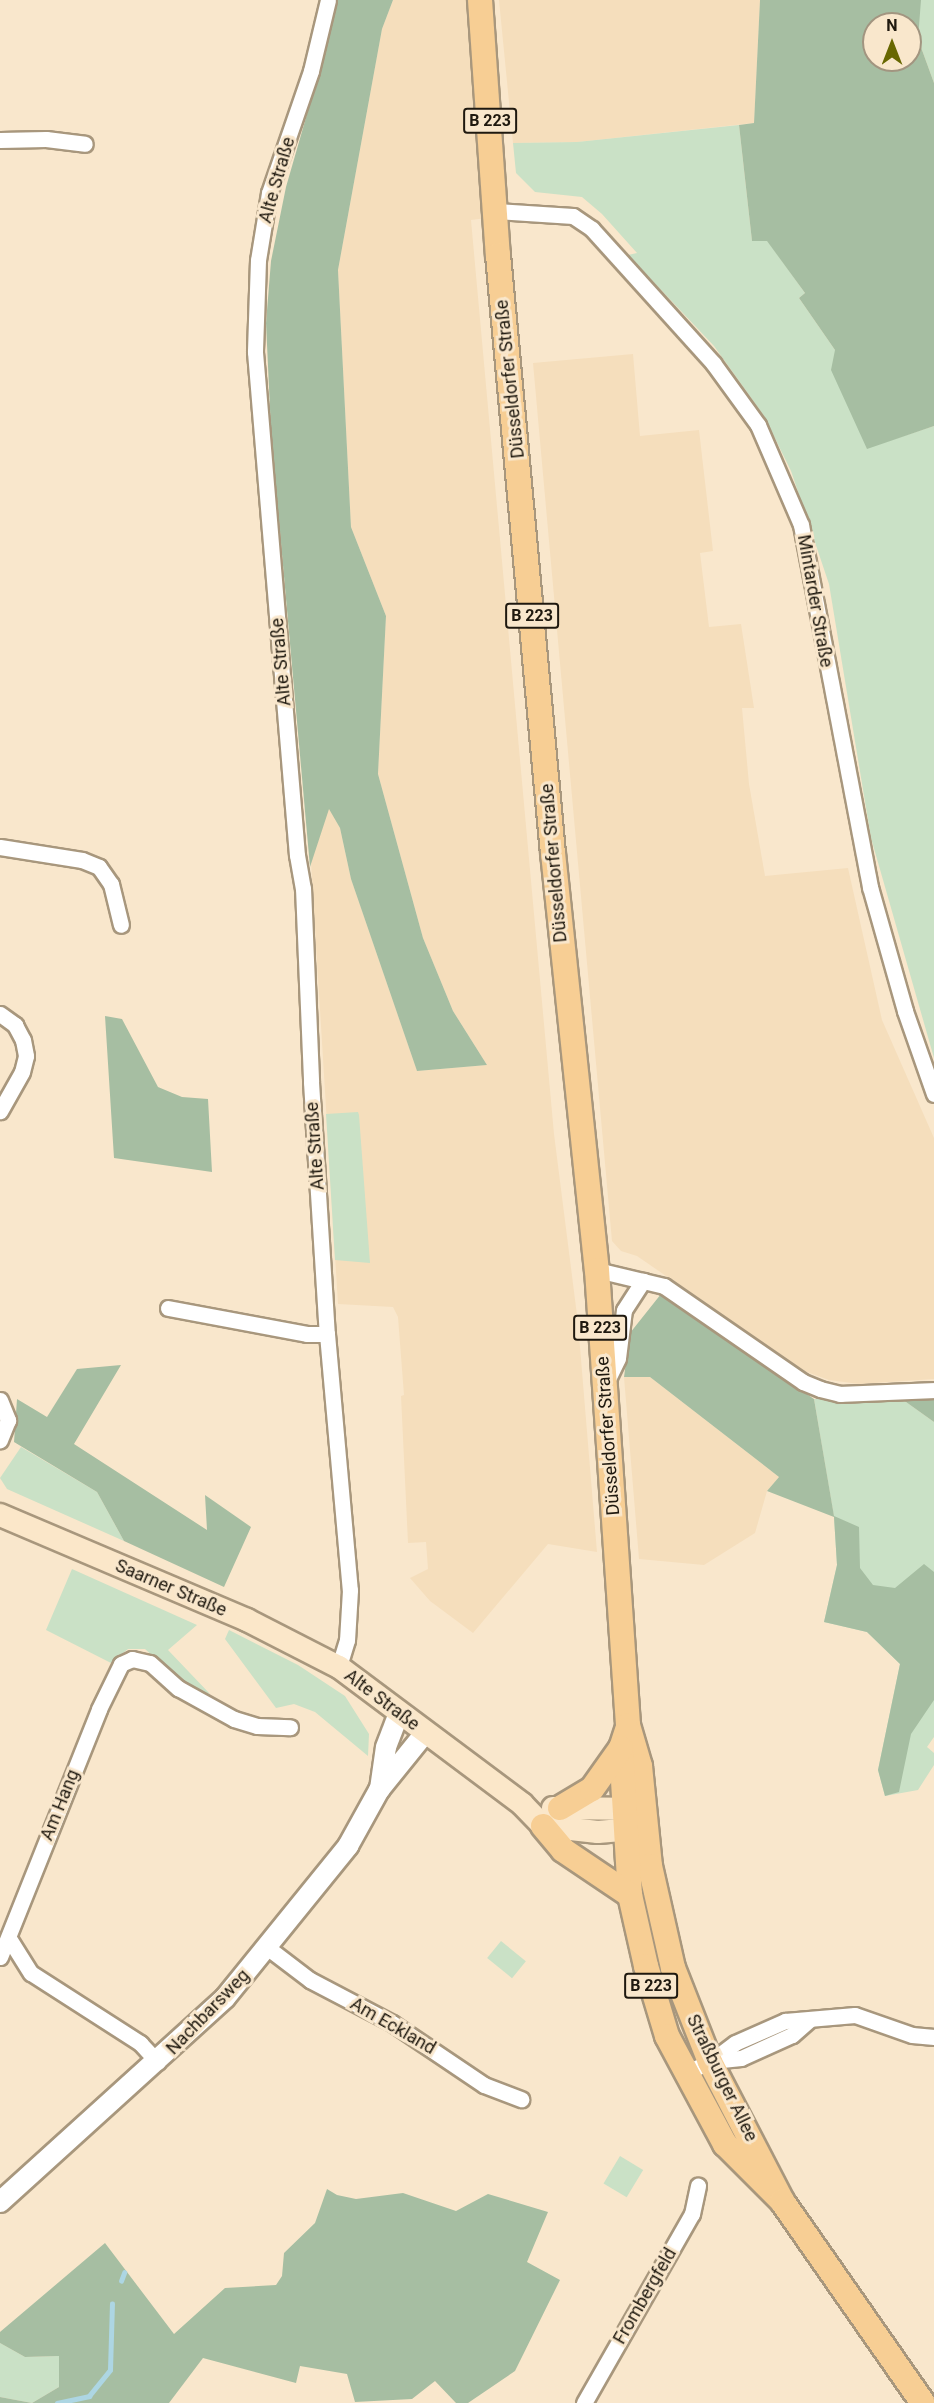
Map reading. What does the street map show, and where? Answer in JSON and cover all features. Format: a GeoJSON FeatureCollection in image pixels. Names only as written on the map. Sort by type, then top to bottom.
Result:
{"type":"FeatureCollection","features":[{"type":"Feature","properties":{"kind":"main road","name":"Düsseldorfer Straße"},"geometry":{"type":"LineString","coordinates":[[480,0],[496,211],[553,853],[597,1270],[628,1725],[640,1766],[634,1819]]}},
{"type":"Feature","properties":{"kind":"main road","name":"Saarner Straße"},"geometry":{"type":"LineString","coordinates":[[0,1515],[247,1620],[339,1667]]}},
{"type":"Feature","properties":{"kind":"main road","name":"Alte Straße"},"geometry":{"type":"LineString","coordinates":[[339,1667],[522,1804],[543,1826]]}},
{"type":"Feature","properties":{"kind":"main road","name":"Düsseldorfer Straße"},"geometry":{"type":"LineString","coordinates":[[628,1725],[621,1748],[634,1819]]}},
{"type":"Feature","properties":{"kind":"main road"},"geometry":{"type":"LineString","coordinates":[[560,1808],[592,1789],[621,1748]]}},
{"type":"Feature","properties":{"kind":"main road"},"geometry":{"type":"LineString","coordinates":[[522,1804],[634,1819]]}},
{"type":"Feature","properties":{"kind":"main road"},"geometry":{"type":"LineString","coordinates":[[543,1826],[590,1832],[634,1819]]}},
{"type":"Feature","properties":{"kind":"main road","name":"Straßburger Allee"},"geometry":{"type":"LineString","coordinates":[[634,1819],[630,1895],[653,1994],[684,2073],[725,2144],[782,2201]]}},
{"type":"Feature","properties":{"kind":"main road","name":"Straßburger Allee"},"geometry":{"type":"LineString","coordinates":[[634,1819],[650,1866],[671,1958],[710,2062],[782,2201],[923,2403]]}},
{"type":"Feature","properties":{"kind":"main road"},"geometry":{"type":"LineString","coordinates":[[543,1826],[563,1850],[630,1895]]}},
{"type":"Feature","properties":{"kind":"street","name":"Alte Straße"},"geometry":{"type":"LineString","coordinates":[[328,0],[311,72],[269,193],[258,260],[255,352],[297,855],[303,888],[311,1082],[327,1334],[350,1590],[347,1640],[339,1667]]}},
{"type":"Feature","properties":{"kind":"street"},"geometry":{"type":"LineString","coordinates":[[0,140],[46,139],[85,144]]}},
{"type":"Feature","properties":{"kind":"street","name":"Mintarder Straße"},"geometry":{"type":"LineString","coordinates":[[496,211],[551,212],[573,216],[592,229],[713,363],[758,425],[803,535],[870,887],[905,1011],[934,1094]]}},
{"type":"Feature","properties":{"kind":"street"},"geometry":{"type":"LineString","coordinates":[[0,848],[82,860],[99,867],[111,884],[121,925]]}},
{"type":"Feature","properties":{"kind":"street"},"geometry":{"type":"LineString","coordinates":[[0,1014],[15,1026],[23,1040],[26,1056],[22,1072],[0,1111]]}},
{"type":"Feature","properties":{"kind":"street"},"geometry":{"type":"LineString","coordinates":[[597,1270],[664,1286],[803,1382],[820,1389],[840,1394],[934,1390]]}},
{"type":"Feature","properties":{"kind":"street"},"geometry":{"type":"LineString","coordinates":[[604,1387],[618,1358],[624,1310],[643,1281]]}},
{"type":"Feature","properties":{"kind":"street"},"geometry":{"type":"LineString","coordinates":[[168,1308],[307,1334],[327,1334]]}},
{"type":"Feature","properties":{"kind":"street"},"geometry":{"type":"LineString","coordinates":[[0,1400],[8,1420],[0,1440]]}},
{"type":"Feature","properties":{"kind":"street","name":"Am Hang"},"geometry":{"type":"LineString","coordinates":[[0,1957],[10,1940],[17,1911],[116,1671],[132,1659],[141,1659],[178,1688],[234,1719],[256,1726],[290,1727]]}},
{"type":"Feature","properties":{"kind":"street","name":"Nachbarsweg"},"geometry":{"type":"LineString","coordinates":[[380,1790],[386,1747],[399,1713]]}},
{"type":"Feature","properties":{"kind":"street","name":"Nachbarsweg"},"geometry":{"type":"LineString","coordinates":[[0,2202],[158,2062],[225,1998],[268,1948],[348,1846],[380,1790],[426,1733]]}},
{"type":"Feature","properties":{"kind":"street"},"geometry":{"type":"LineString","coordinates":[[10,1940],[31,1973],[140,2043],[158,2062]]}},
{"type":"Feature","properties":{"kind":"street","name":"Am Eckland"},"geometry":{"type":"LineString","coordinates":[[268,1948],[310,1980],[392,2022],[484,2085],[521,2099]]}},
{"type":"Feature","properties":{"kind":"street"},"geometry":{"type":"LineString","coordinates":[[684,2073],[710,2062],[741,2058],[792,2036],[809,2020],[831,2015],[855,2015],[912,2036],[934,2037]]}},
{"type":"Feature","properties":{"kind":"street","name":"Frombergfeld"},"geometry":{"type":"LineString","coordinates":[[584,2403],[692,2214],[698,2186]]}},
{"type":"Feature","properties":{"kind":"shaded area"},"geometry":{"type":"Polygon","coordinates":[[[393,0],[475,0],[487,218],[471,220],[554,1134],[578,1323],[597,1552],[548,1544],[473,1633],[430,1601],[410,1578],[428,1569],[426,1542],[408,1543],[401,1396],[404,1395],[398,1317],[393,1307],[338,1304],[305,764],[340,828],[351,879],[417,1071],[487,1065],[453,1011],[423,938],[378,774],[386,616],[351,527],[338,270],[382,29],[393,0]]]}},
{"type":"Feature","properties":{"kind":"shaded area"},"geometry":{"type":"Polygon","coordinates":[[[499,0],[760,0],[754,123],[577,142],[513,143],[499,0]]]}},
{"type":"Feature","properties":{"kind":"shaded area"},"geometry":{"type":"Polygon","coordinates":[[[633,354],[640,436],[699,430],[713,551],[700,553],[709,627],[741,624],[754,708],[742,708],[749,784],[765,876],[848,868],[882,1020],[934,1138],[934,1379],[859,1384],[829,1380],[804,1371],[637,1256],[621,1251],[612,1241],[533,363],[633,354]]]}},
{"type":"Feature","properties":{"kind":"shaded area"},"geometry":{"type":"Polygon","coordinates":[[[624,1377],[650,1377],[779,1477],[767,1491],[755,1533],[704,1565],[639,1559],[624,1377]]]}},
{"type":"Feature","properties":{"kind":"green space"},"geometry":{"type":"Polygon","coordinates":[[[331,0],[393,0],[382,29],[338,270],[351,527],[386,616],[378,774],[423,938],[453,1011],[487,1065],[417,1071],[351,879],[340,828],[329,809],[310,867],[271,431],[266,323],[271,261],[286,187],[322,62],[331,0]]]}},
{"type":"Feature","properties":{"kind":"green space"},"geometry":{"type":"Polygon","coordinates":[[[760,0],[921,0],[920,12],[862,12],[862,72],[922,72],[922,50],[934,83],[934,426],[867,449],[831,370],[835,350],[799,298],[805,293],[767,241],[752,241],[739,125],[754,123],[760,0]]]}},
{"type":"Feature","properties":{"kind":"green space"},"geometry":{"type":"Polygon","coordinates":[[[904,0],[934,0],[934,83],[922,50],[922,12],[908,12],[904,0]]]}},
{"type":"Feature","properties":{"kind":"green space"},"geometry":{"type":"Polygon","coordinates":[[[739,125],[752,241],[767,240],[805,293],[799,298],[835,350],[867,448],[934,426],[934,1058],[871,838],[829,584],[791,471],[764,416],[714,346],[628,255],[637,253],[602,214],[582,197],[535,192],[516,173],[513,143],[577,142],[739,125]]]}},
{"type":"Feature","properties":{"kind":"green space"},"geometry":{"type":"Polygon","coordinates":[[[105,1016],[122,1019],[158,1087],[182,1097],[208,1099],[212,1172],[114,1158],[105,1016]]]}},
{"type":"Feature","properties":{"kind":"green space"},"geometry":{"type":"Polygon","coordinates":[[[358,1112],[370,1263],[335,1260],[326,1114],[358,1112]]]}},
{"type":"Feature","properties":{"kind":"green space"},"geometry":{"type":"Polygon","coordinates":[[[661,1294],[814,1399],[834,1516],[859,1527],[860,1568],[873,1585],[895,1588],[924,1564],[934,1572],[934,1700],[911,1734],[899,1792],[885,1796],[878,1770],[900,1664],[867,1632],[824,1622],[837,1565],[834,1517],[767,1491],[779,1477],[650,1377],[624,1377],[630,1333],[661,1294]]]}},
{"type":"Feature","properties":{"kind":"green space"},"geometry":{"type":"Polygon","coordinates":[[[121,1365],[74,1444],[207,1530],[205,1495],[251,1527],[224,1587],[124,1541],[97,1492],[14,1442],[17,1399],[47,1417],[77,1369],[121,1365]]]}},
{"type":"Feature","properties":{"kind":"green space"},"geometry":{"type":"Polygon","coordinates":[[[899,1397],[934,1422],[934,1737],[927,1747],[934,1753],[934,1765],[918,1790],[885,1796],[878,1770],[900,1664],[867,1632],[824,1622],[837,1565],[834,1517],[814,1399],[899,1397]]]}},
{"type":"Feature","properties":{"kind":"green space"},"geometry":{"type":"Polygon","coordinates":[[[899,1397],[934,1397],[934,1422],[899,1397]]]}},
{"type":"Feature","properties":{"kind":"green space"},"geometry":{"type":"Polygon","coordinates":[[[21,1447],[97,1492],[124,1541],[7,1489],[0,1478],[21,1447]]]}},
{"type":"Feature","properties":{"kind":"green space"},"geometry":{"type":"Polygon","coordinates":[[[72,1569],[197,1625],[168,1650],[210,1694],[185,1685],[145,1649],[128,1649],[111,1663],[46,1630],[72,1569]]]}},
{"type":"Feature","properties":{"kind":"green space"},"geometry":{"type":"Polygon","coordinates":[[[229,1630],[298,1665],[345,1696],[369,1734],[368,1756],[315,1712],[294,1704],[276,1708],[225,1639],[229,1630]]]}},
{"type":"Feature","properties":{"kind":"green space"},"geometry":{"type":"Polygon","coordinates":[[[501,1941],[526,1961],[512,1978],[487,1958],[501,1941]]]}},
{"type":"Feature","properties":{"kind":"green space"},"geometry":{"type":"Polygon","coordinates":[[[620,2156],[643,2170],[627,2197],[604,2183],[620,2156]]]}},
{"type":"Feature","properties":{"kind":"green space"},"geometry":{"type":"Polygon","coordinates":[[[327,2189],[337,2195],[356,2199],[403,2193],[456,2211],[488,2194],[548,2212],[527,2262],[560,2280],[515,2371],[468,2403],[456,2403],[435,2381],[412,2399],[355,2402],[347,2374],[300,2366],[296,2383],[203,2358],[169,2403],[32,2403],[59,2387],[59,2356],[25,2357],[0,2343],[0,2332],[105,2243],[174,2334],[225,2288],[276,2285],[282,2276],[284,2253],[315,2223],[327,2189]]]}},
{"type":"Feature","properties":{"kind":"green space"},"geometry":{"type":"Polygon","coordinates":[[[0,2343],[25,2357],[59,2356],[59,2387],[32,2403],[0,2397],[0,2343]]]}},
{"type":"Feature","properties":{"kind":"green space"},"geometry":{"type":"Polygon","coordinates":[[[0,2397],[32,2403],[0,2403],[0,2397]]]}},
{"type":"Feature","properties":{"kind":"waterway"},"geometry":{"type":"LineString","coordinates":[[121,2281],[124,2273]]}},
{"type":"Feature","properties":{"kind":"waterway"},"geometry":{"type":"LineString","coordinates":[[57,2403],[89,2396],[110,2370],[112,2304]]}}]}
